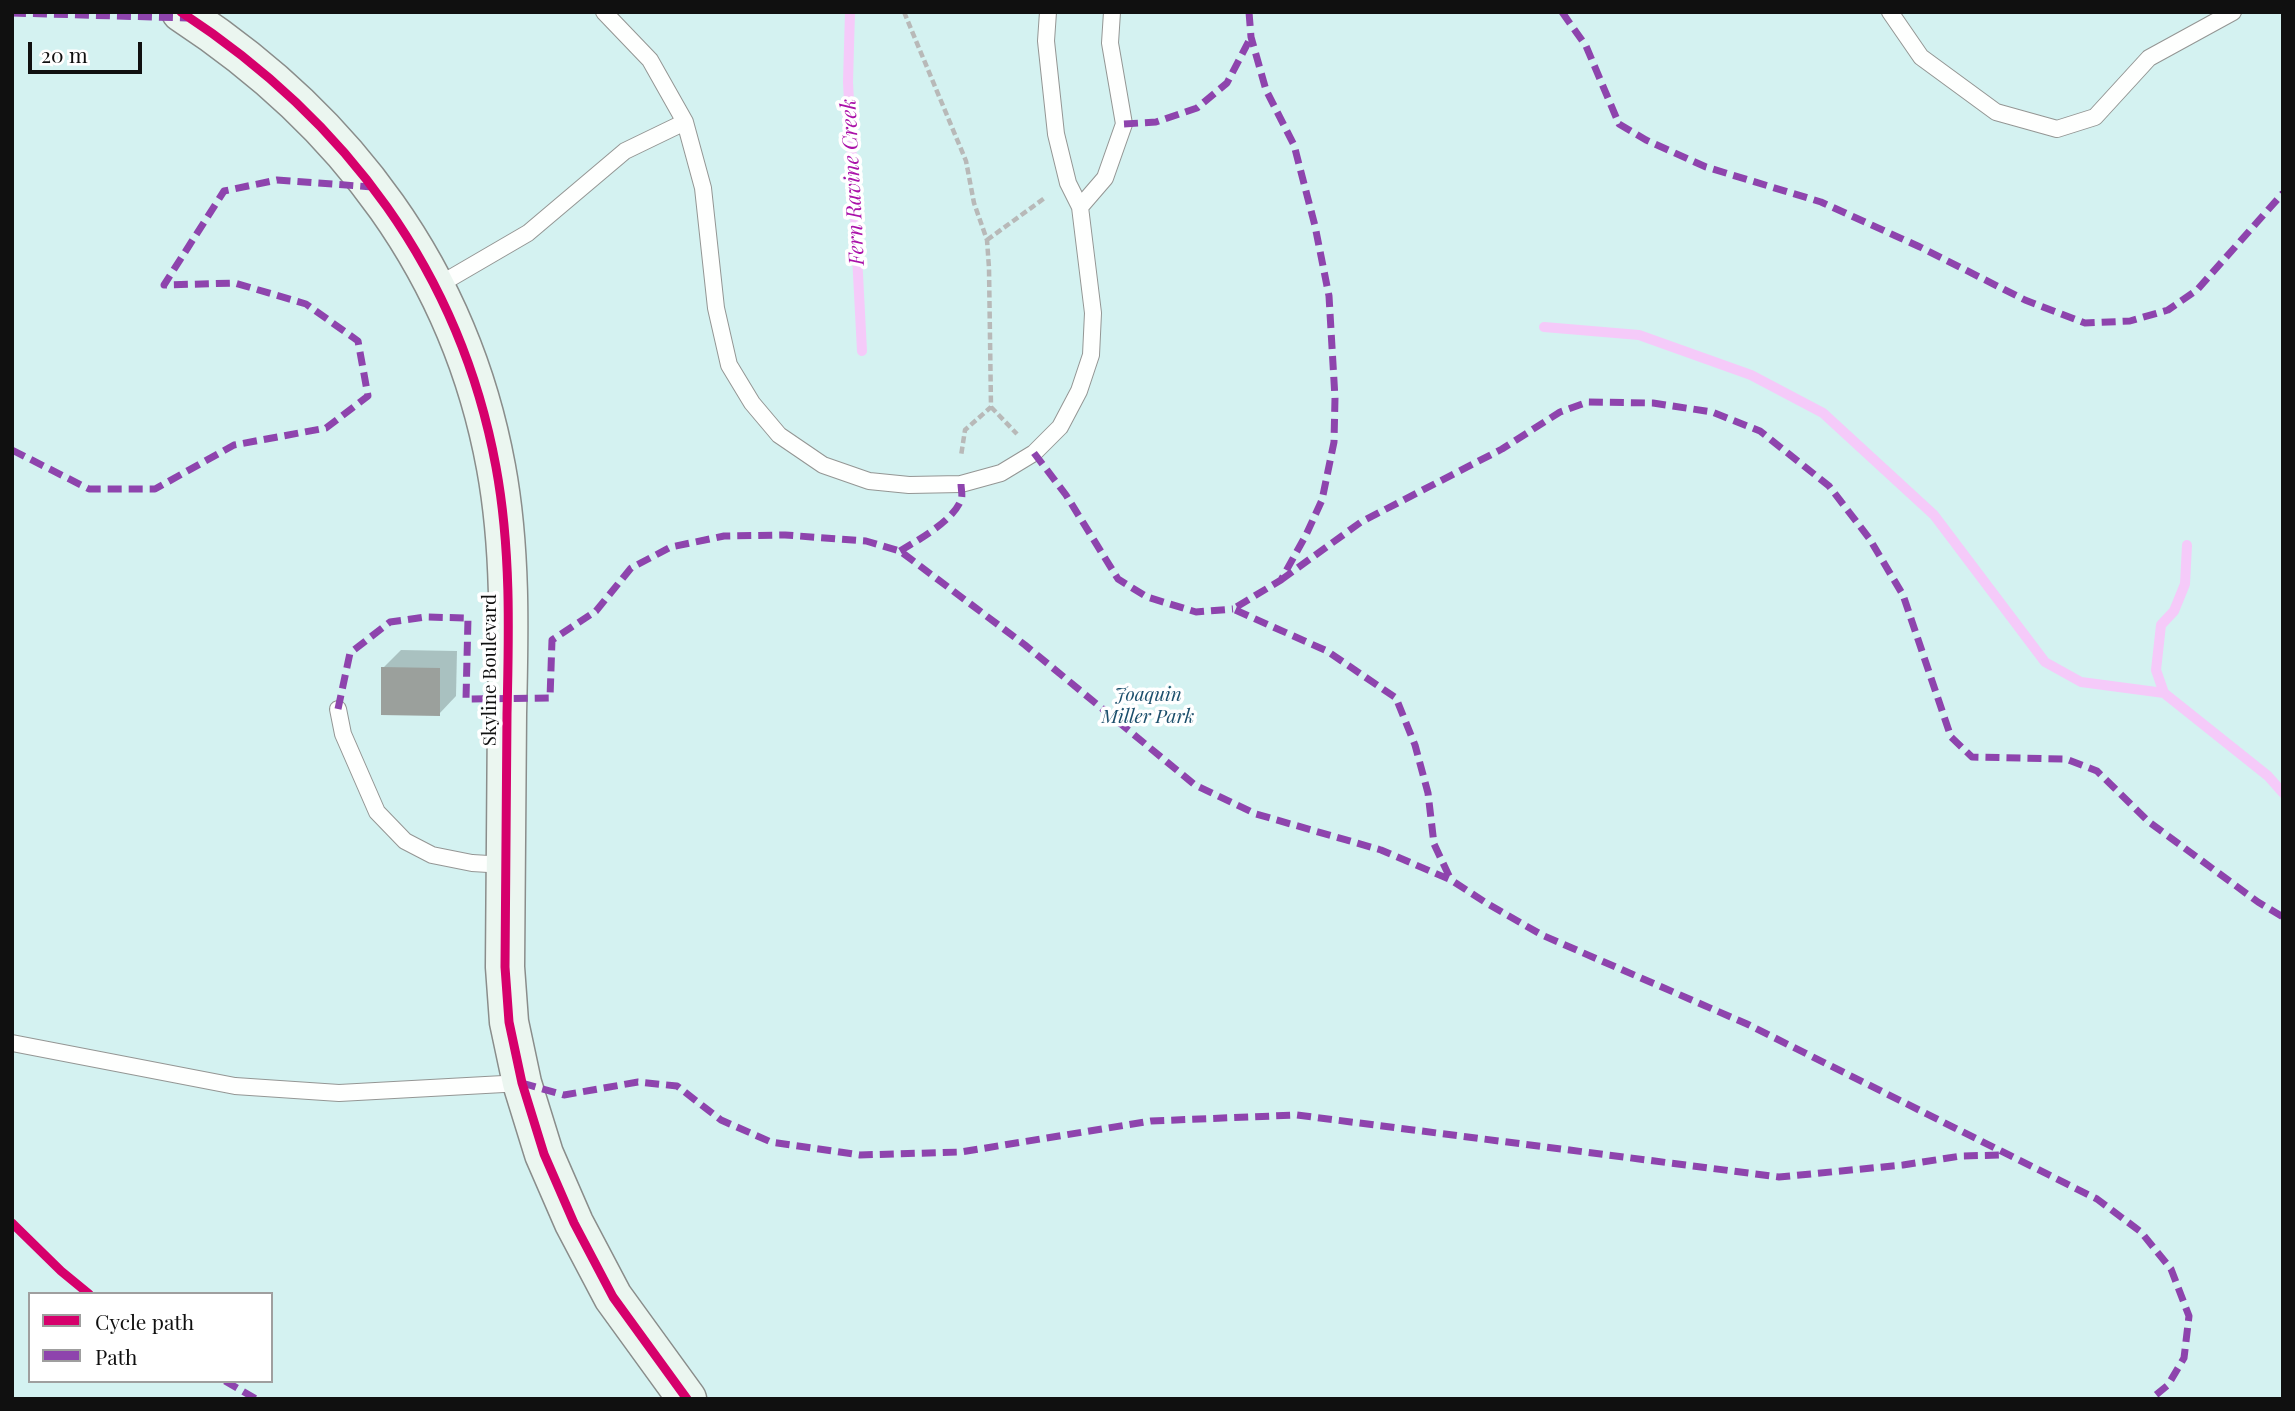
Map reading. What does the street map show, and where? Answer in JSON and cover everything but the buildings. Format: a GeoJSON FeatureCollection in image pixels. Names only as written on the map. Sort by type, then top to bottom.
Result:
{"type":"FeatureCollection","features":[{"type":"Feature","properties":{"kind":"main road","name":"Skyline Boulevard"},"geometry":{"type":"LineString","coordinates":[[181,12],[244,56],[298,105],[373,187],[407,235],[437,286],[466,355],[483,408],[497,470],[506,545],[509,620],[505,865],[509,1022],[522,1083],[544,1154],[574,1223],[613,1297],[687,1399]]}},
{"type":"Feature","properties":{"kind":"lane"},"geometry":{"type":"LineString","coordinates":[[604,12],[650,60],[685,122],[703,188],[716,308],[729,365],[752,403],[779,435],[823,465],[869,481],[909,485],[961,484],[1001,473],[1034,453],[1060,427],[1079,391],[1091,355],[1093,313],[1080,207],[1068,183],[1056,134],[1046,41],[1048,12]]}},
{"type":"Feature","properties":{"kind":"lane"},"geometry":{"type":"LineString","coordinates":[[1080,207],[1105,178],[1124,124],[1110,43],[1112,12]]}},
{"type":"Feature","properties":{"kind":"lane"},"geometry":{"type":"LineString","coordinates":[[1890,12],[1921,57],[1996,112],[2057,129],[2095,117],[2149,58],[2233,12]]}},
{"type":"Feature","properties":{"kind":"lane"},"geometry":{"type":"LineString","coordinates":[[437,286],[528,233],[625,152],[685,122]]}},
{"type":"Feature","properties":{"kind":"lane"},"geometry":{"type":"LineString","coordinates":[[338,709],[343,734],[377,811],[405,841],[432,855],[472,863],[505,865]]}},
{"type":"Feature","properties":{"kind":"lane"},"geometry":{"type":"LineString","coordinates":[[12,1043],[234,1086],[340,1093],[522,1083]]}},
{"type":"Feature","properties":{"kind":"path"},"geometry":{"type":"LineString","coordinates":[[904,12],[966,161],[974,203],[986,240],[989,268],[991,407],[965,430],[961,453],[961,484]]}},
{"type":"Feature","properties":{"kind":"path"},"geometry":{"type":"LineString","coordinates":[[986,240],[1068,183]]}},
{"type":"Feature","properties":{"kind":"green space","name":"Joaquin Miller Park"},"geometry":{"type":"Polygon","coordinates":[[[12,12],[2283,12],[2283,1399],[12,1399],[12,12]]]}},
{"type":"Feature","properties":{"kind":"waterway","name":"Fern Ravine Creek"},"geometry":{"type":"LineString","coordinates":[[850,12],[848,82],[862,351]]}},
{"type":"Feature","properties":{"kind":"waterway"},"geometry":{"type":"LineString","coordinates":[[1544,327],[1639,335],[1751,375],[1823,413],[1934,515],[2045,662],[2081,682],[2164,693],[2268,776],[2283,793]]}},
{"type":"Feature","properties":{"kind":"waterway"},"geometry":{"type":"LineString","coordinates":[[2164,693],[2156,670],[2161,625],[2174,611],[2185,584],[2187,545]]}},
{"type":"Feature","properties":{"kind":"marked path"},"geometry":{"type":"LineString","coordinates":[[1249,12],[1251,37],[1266,90],[1294,145],[1315,226],[1329,296],[1335,398],[1334,442],[1322,500],[1281,580],[1233,609],[1327,651],[1396,698],[1415,745],[1428,793],[1434,844],[1451,880]]}},
{"type":"Feature","properties":{"kind":"marked path"},"geometry":{"type":"LineString","coordinates":[[1562,12],[1586,46],[1619,124],[1646,140],[1706,167],[1821,202],[1920,247],[2025,300],[2085,323],[2130,321],[2168,310],[2197,290],[2283,193]]}},
{"type":"Feature","properties":{"kind":"marked path"},"geometry":{"type":"LineString","coordinates":[[12,13],[187,18]]}},
{"type":"Feature","properties":{"kind":"marked path"},"geometry":{"type":"LineString","coordinates":[[1124,124],[1156,122],[1197,108],[1227,83],[1251,37]]}},
{"type":"Feature","properties":{"kind":"marked path"},"geometry":{"type":"LineString","coordinates":[[12,450],[89,489],[155,489],[234,445],[326,428],[368,396],[358,341],[306,304],[235,283],[164,285],[224,191],[277,180],[372,187]]}},
{"type":"Feature","properties":{"kind":"marked path"},"geometry":{"type":"LineString","coordinates":[[1281,580],[1361,522],[1502,449],[1560,412],[1588,402],[1653,403],[1712,412],[1760,431],[1829,486],[1869,538],[1903,595],[1951,737],[1972,757],[2066,759],[2097,771],[2149,822],[2258,902],[2283,917]]}},
{"type":"Feature","properties":{"kind":"marked path"},"geometry":{"type":"LineString","coordinates":[[1034,453],[1066,495],[1118,579],[1147,597],[1196,612],[1233,609]]}},
{"type":"Feature","properties":{"kind":"marked path"},"geometry":{"type":"LineString","coordinates":[[900,551],[951,515],[962,498],[961,484]]}},
{"type":"Feature","properties":{"kind":"marked path"},"geometry":{"type":"LineString","coordinates":[[338,709],[350,653],[390,622],[425,617],[468,618],[466,699],[550,698],[552,640],[596,611],[631,568],[671,547],[724,536],[785,535],[866,541],[900,551],[1025,645],[1195,785],[1256,814],[1381,850],[1451,880],[1542,935],[1747,1024],[2097,1199],[2141,1232],[2171,1269],[2189,1316],[2184,1358],[2168,1385],[2151,1399]]}},
{"type":"Feature","properties":{"kind":"marked path"},"geometry":{"type":"LineString","coordinates":[[522,1083],[564,1095],[638,1082],[677,1086],[721,1120],[771,1142],[860,1155],[961,1152],[1151,1121],[1297,1115],[1779,1177],[1903,1165],[1961,1156],[2003,1155]]}},
{"type":"Feature","properties":{"kind":"marked path"},"geometry":{"type":"LineString","coordinates":[[228,1383],[256,1399]]}},
{"type":"Feature","properties":{"kind":"cycle path"},"geometry":{"type":"LineString","coordinates":[[181,12],[240,55],[295,101],[344,152],[387,207],[424,266],[455,329],[479,396],[496,467],[507,559],[505,967],[509,1022],[522,1083],[544,1154],[574,1223],[613,1297],[687,1399]]}},
{"type":"Feature","properties":{"kind":"cycle path"},"geometry":{"type":"LineString","coordinates":[[12,1223],[87,1292]]}}]}
